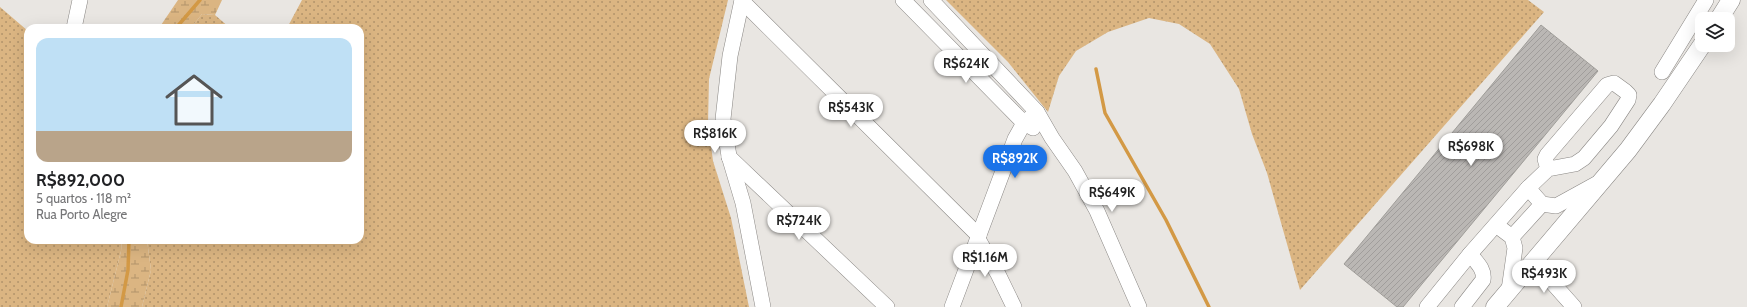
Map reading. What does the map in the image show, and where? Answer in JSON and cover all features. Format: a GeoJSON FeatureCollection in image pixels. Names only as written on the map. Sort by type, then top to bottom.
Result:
{"type":"FeatureCollection","features":[{"type":"Feature","properties":{"kind":"main road"},"geometry":{"type":"LineString","coordinates":[[1723,12],[1731,0]]}},
{"type":"Feature","properties":{"kind":"main road"},"geometry":{"type":"LineString","coordinates":[[1495,307],[1604,179],[1646,127],[1697,52]]}},
{"type":"Feature","properties":{"kind":"street"},"geometry":{"type":"LineString","coordinates":[[75,24],[80,0]]}},
{"type":"Feature","properties":{"kind":"street"},"geometry":{"type":"LineString","coordinates":[[742,0],[725,87],[723,119],[729,156],[743,204],[763,307]]}},
{"type":"Feature","properties":{"kind":"street"},"geometry":{"type":"LineString","coordinates":[[742,0],[978,237],[1014,307]]}},
{"type":"Feature","properties":{"kind":"street"},"geometry":{"type":"LineString","coordinates":[[903,0],[1024,123],[1052,138]]}},
{"type":"Feature","properties":{"kind":"street"},"geometry":{"type":"LineString","coordinates":[[931,0],[1037,112],[1052,138],[1075,171],[1097,211],[1140,307]]}},
{"type":"Feature","properties":{"kind":"street"},"geometry":{"type":"LineString","coordinates":[[1662,72],[1706,0]]}},
{"type":"Feature","properties":{"kind":"street"},"geometry":{"type":"LineString","coordinates":[[1427,307],[1470,254],[1528,188],[1548,168],[1576,164],[1584,158],[1611,126],[1628,100],[1629,95],[1614,83],[1607,85],[1547,155],[1545,160],[1548,168]]}},
{"type":"Feature","properties":{"kind":"street"},"geometry":{"type":"LineString","coordinates":[[952,307],[1015,139],[1024,123],[1037,112]]}},
{"type":"Feature","properties":{"kind":"street"},"geometry":{"type":"LineString","coordinates":[[729,156],[887,307]]}},
{"type":"Feature","properties":{"kind":"street"},"geometry":{"type":"LineString","coordinates":[[1528,188],[1542,204],[1556,206],[1604,179]]}},
{"type":"Feature","properties":{"kind":"street"},"geometry":{"type":"LineString","coordinates":[[1512,237],[1542,204]]}},
{"type":"Feature","properties":{"kind":"street"},"geometry":{"type":"LineString","coordinates":[[1496,225],[1512,237],[1515,248],[1509,290]]}},
{"type":"Feature","properties":{"kind":"street"},"geometry":{"type":"LineString","coordinates":[[1462,307],[1483,280],[1484,274],[1482,269],[1470,254]]}},
{"type":"Feature","properties":{"kind":"street"},"geometry":{"type":"LineString","coordinates":[[1534,262],[1574,307]]}},
{"type":"Feature","properties":{"kind":"green space"},"geometry":{"type":"Polygon","coordinates":[[[178,0],[222,0],[215,15],[202,14],[194,24],[162,24],[178,0]]]}},
{"type":"Feature","properties":{"kind":"green space"},"geometry":{"type":"Polygon","coordinates":[[[302,0],[728,0],[709,79],[708,123],[713,161],[731,218],[749,307],[142,307],[151,270],[148,244],[364,244],[364,24],[289,24],[302,0]]]}},
{"type":"Feature","properties":{"kind":"green space"},"geometry":{"type":"Polygon","coordinates":[[[946,0],[1528,0],[1544,12],[1300,290],[1267,173],[1252,134],[1239,89],[1210,44],[1179,24],[1149,18],[1108,32],[1076,51],[1059,76],[1048,112],[1008,62],[946,0]]]}},
{"type":"Feature","properties":{"kind":"green space"},"geometry":{"type":"Polygon","coordinates":[[[0,7],[24,28],[24,244],[122,244],[107,307],[0,307],[0,7]]]}},
{"type":"Feature","properties":{"kind":"green space"},"geometry":{"type":"Polygon","coordinates":[[[202,14],[215,15],[225,24],[194,24],[202,14]]]}},
{"type":"Feature","properties":{"kind":"green space"},"geometry":{"type":"Polygon","coordinates":[[[122,244],[148,244],[151,270],[142,307],[107,307],[122,244]]]}},
{"type":"Feature","properties":{"kind":"building"},"geometry":{"type":"Polygon","coordinates":[[[1541,25],[1598,71],[1403,307],[1397,307],[1344,264],[1541,25]]]}},
{"type":"Feature","properties":{"kind":"waterway"},"geometry":{"type":"LineString","coordinates":[[179,24],[200,0]]}},
{"type":"Feature","properties":{"kind":"waterway"},"geometry":{"type":"LineString","coordinates":[[1096,69],[1105,113],[1166,220],[1209,307]]}},
{"type":"Feature","properties":{"kind":"waterway"},"geometry":{"type":"LineString","coordinates":[[121,307],[128,270],[129,244]]}}]}
